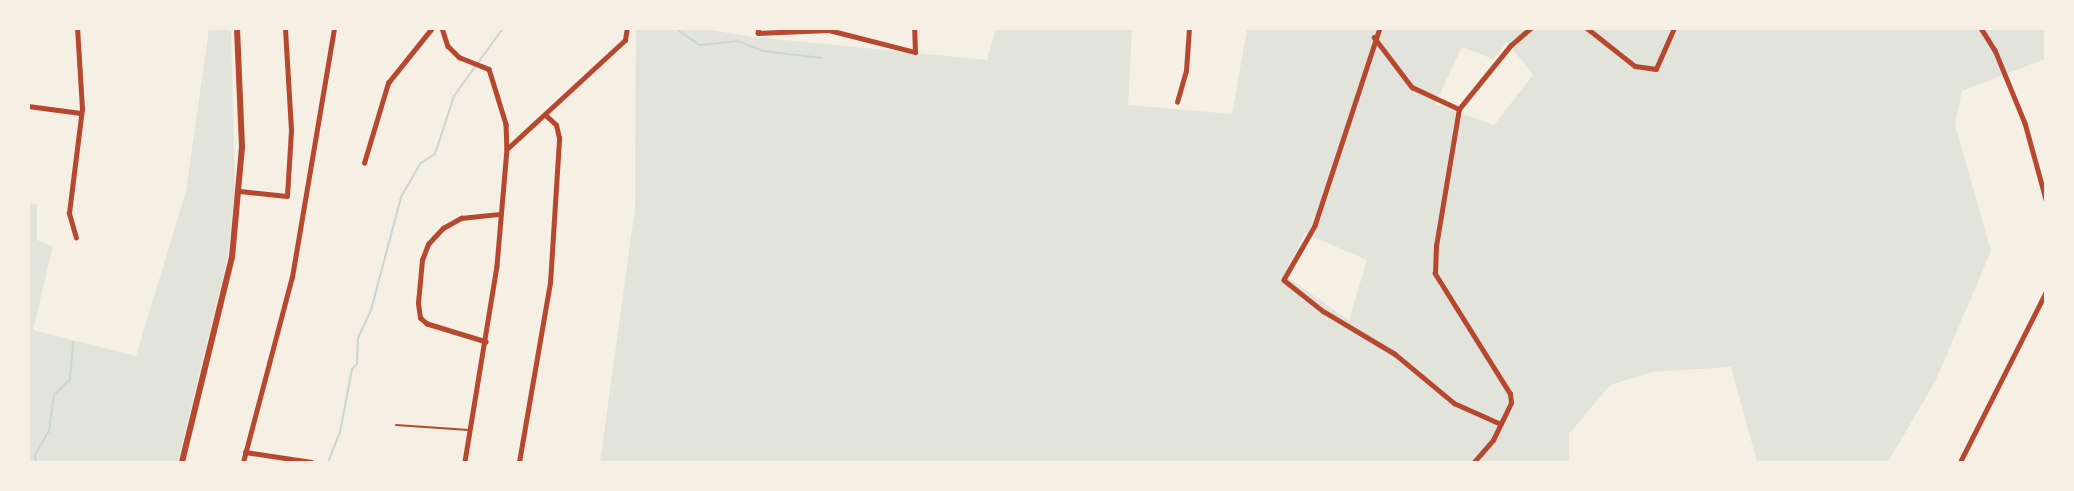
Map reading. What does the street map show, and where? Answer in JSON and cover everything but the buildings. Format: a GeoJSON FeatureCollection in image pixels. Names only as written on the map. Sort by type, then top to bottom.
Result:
{"type":"FeatureCollection","features":[{"type":"Feature","properties":{"kind":"main road"},"geometry":{"type":"LineString","coordinates":[[182,462],[220,312],[240,191],[237,28]]}},
{"type":"Feature","properties":{"kind":"street"},"geometry":{"type":"LineString","coordinates":[[76,238],[69,213],[81,113],[78,28]]}},
{"type":"Feature","properties":{"kind":"street"},"geometry":{"type":"LineString","coordinates":[[240,191],[287,196],[291,130],[285,28]]}},
{"type":"Feature","properties":{"kind":"street"},"geometry":{"type":"LineString","coordinates":[[243,462],[292,277],[334,28]]}},
{"type":"Feature","properties":{"kind":"street"},"geometry":{"type":"LineString","coordinates":[[364,163],[388,83],[432,28]]}},
{"type":"Feature","properties":{"kind":"street"},"geometry":{"type":"LineString","coordinates":[[442,28],[448,46],[459,57],[489,69],[506,124],[507,149],[497,266],[465,462]]}},
{"type":"Feature","properties":{"kind":"street"},"geometry":{"type":"LineString","coordinates":[[507,149],[625,40],[627,28]]}},
{"type":"Feature","properties":{"kind":"street"},"geometry":{"type":"LineString","coordinates":[[759,28],[758,33],[829,30],[915,52],[914,28]]}},
{"type":"Feature","properties":{"kind":"street"},"geometry":{"type":"LineString","coordinates":[[1178,102],[1186,71],[1189,28]]}},
{"type":"Feature","properties":{"kind":"street"},"geometry":{"type":"LineString","coordinates":[[1380,28],[1374,37],[1318,218],[1284,280],[1323,311],[1395,354],[1454,403],[1501,424]]}},
{"type":"Feature","properties":{"kind":"street"},"geometry":{"type":"LineString","coordinates":[[1474,462],[1501,424],[1511,404],[1510,394],[1435,273],[1459,109],[1510,46],[1531,28]]}},
{"type":"Feature","properties":{"kind":"street"},"geometry":{"type":"LineString","coordinates":[[1587,28],[1635,66],[1656,69],[1674,28]]}},
{"type":"Feature","properties":{"kind":"street"},"geometry":{"type":"LineString","coordinates":[[1981,28],[1995,50],[2025,123],[2046,199]]}},
{"type":"Feature","properties":{"kind":"street"},"geometry":{"type":"LineString","coordinates":[[1374,37],[1412,87],[1459,109]]}},
{"type":"Feature","properties":{"kind":"street"},"geometry":{"type":"LineString","coordinates":[[28,106],[81,113]]}},
{"type":"Feature","properties":{"kind":"street"},"geometry":{"type":"LineString","coordinates":[[519,462],[551,274],[559,138],[556,125],[545,115]]}},
{"type":"Feature","properties":{"kind":"street"},"geometry":{"type":"LineString","coordinates":[[486,342],[427,324],[420,318],[417,303],[422,260],[428,244],[443,228],[461,218],[500,214]]}},
{"type":"Feature","properties":{"kind":"street"},"geometry":{"type":"LineString","coordinates":[[1960,462],[2046,292]]}},
{"type":"Feature","properties":{"kind":"street"},"geometry":{"type":"LineString","coordinates":[[245,452],[311,462]]}},
{"type":"Feature","properties":{"kind":"lane"},"geometry":{"type":"LineString","coordinates":[[396,425],[469,430]]}},
{"type":"Feature","properties":{"kind":"shaded area"},"geometry":{"type":"Polygon","coordinates":[[[1671,28],[1668,36],[1674,38],[1678,28],[2045,29],[2045,59],[1962,91],[1955,125],[1991,251],[1936,380],[1888,462],[1757,462],[1731,367],[1652,372],[1610,385],[1569,434],[1569,462],[600,462],[635,208],[636,29],[704,29],[754,37],[987,60],[996,29],[1132,29],[1128,105],[1232,114],[1247,29],[1671,28]],[[1507,42],[1493,59],[1462,47],[1435,104],[1494,125],[1533,75],[1507,42]],[[1305,233],[1284,275],[1349,320],[1367,260],[1305,233]]]}},
{"type":"Feature","properties":{"kind":"shaded area"},"geometry":{"type":"Polygon","coordinates":[[[209,29],[231,29],[235,190],[228,255],[178,462],[29,462],[28,203],[37,204],[37,240],[53,246],[33,330],[136,356],[186,191],[209,29]]]}},
{"type":"Feature","properties":{"kind":"waterway"},"geometry":{"type":"LineString","coordinates":[[328,462],[340,432],[352,369],[357,364],[358,338],[371,310],[401,197],[421,163],[435,154],[454,96],[503,28]]}},
{"type":"Feature","properties":{"kind":"waterway"},"geometry":{"type":"LineString","coordinates":[[679,31],[700,45],[737,41],[763,51],[822,58]]}},
{"type":"Feature","properties":{"kind":"waterway"},"geometry":{"type":"LineString","coordinates":[[36,462],[35,455],[49,431],[54,395],[70,379],[73,342]]}}]}
